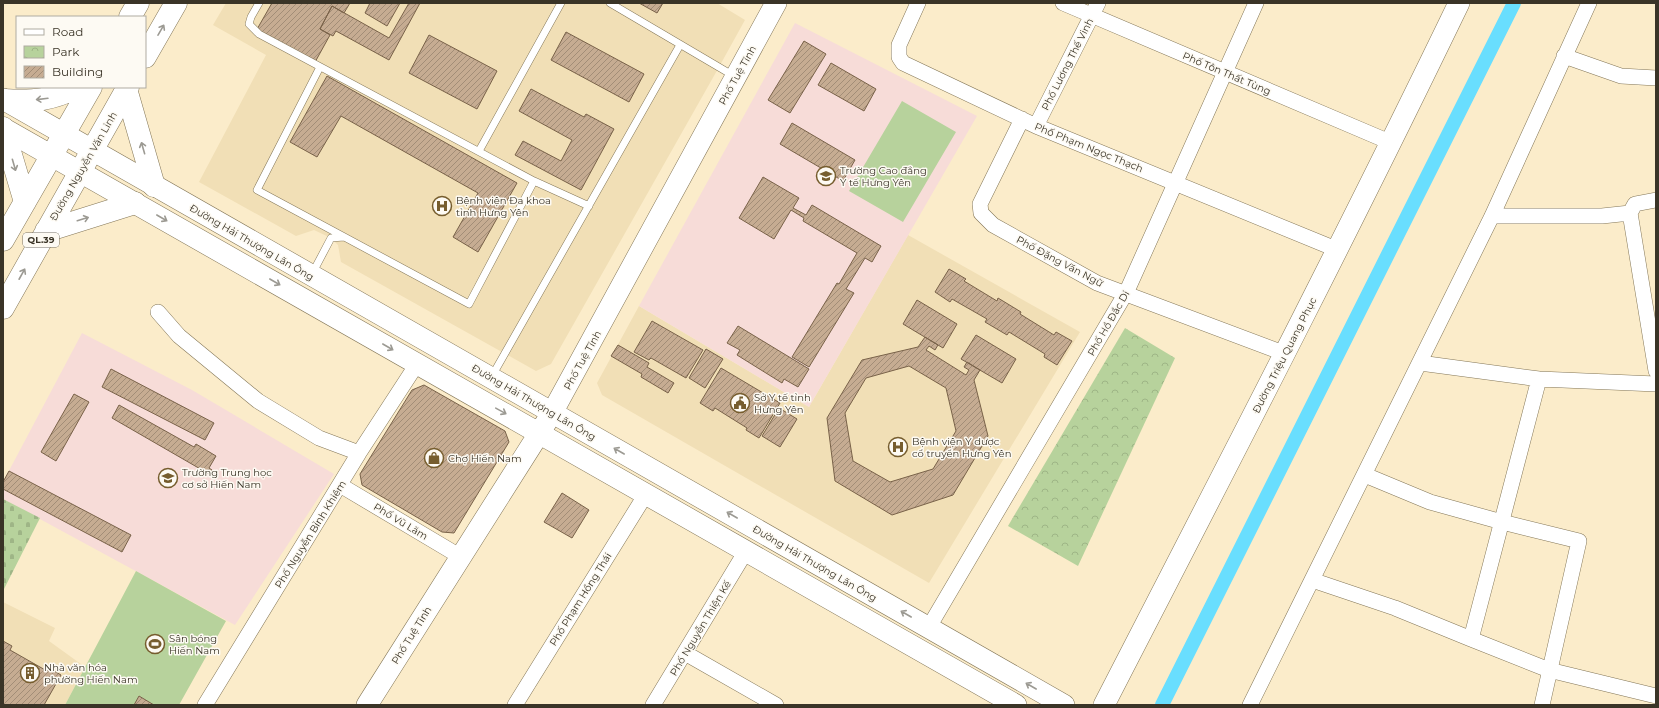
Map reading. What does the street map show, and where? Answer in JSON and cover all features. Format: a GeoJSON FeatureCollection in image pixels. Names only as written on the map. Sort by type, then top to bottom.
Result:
{"type":"FeatureCollection","features":[{"type":"Feature","properties":{"kind":"highway"},"geometry":{"type":"LineString","coordinates":[[146,55],[176,3]]}},
{"type":"Feature","properties":{"kind":"highway"},"geometry":{"type":"LineString","coordinates":[[4,100],[26,102],[49,99],[76,88]]}},
{"type":"Feature","properties":{"kind":"highway","name":"QL.39"},"geometry":{"type":"LineString","coordinates":[[3,240],[90,88]]}},
{"type":"Feature","properties":{"kind":"highway"},"geometry":{"type":"LineString","coordinates":[[127,88],[154,186]]}},
{"type":"Feature","properties":{"kind":"highway","name":"Đường Nguyễn Văn Linh"},"geometry":{"type":"LineString","coordinates":[[3,308],[127,88]]}},
{"type":"Feature","properties":{"kind":"highway"},"geometry":{"type":"LineString","coordinates":[[3,128],[25,202]]}},
{"type":"Feature","properties":{"kind":"highway"},"geometry":{"type":"LineString","coordinates":[[46,231],[135,203]]}},
{"type":"Feature","properties":{"kind":"street","name":"Phố Tuệ Tĩnh"},"geometry":{"type":"LineString","coordinates":[[367,705],[552,413],[776,3]]}},
{"type":"Feature","properties":{"kind":"street","name":"Phố Phạm Ngọc Thạch"},"geometry":{"type":"LineString","coordinates":[[918,3],[899,45],[899,58],[904,63],[1036,126],[1338,250]]}},
{"type":"Feature","properties":{"kind":"street","name":"Phố Tôn Thất Tùng"},"geometry":{"type":"LineString","coordinates":[[1063,3],[1095,9],[1225,72],[1392,143]]}},
{"type":"Feature","properties":{"kind":"street","name":"Phố Hồ Đắc Di"},"geometry":{"type":"LineString","coordinates":[[929,627],[1126,294],[1256,3]]}},
{"type":"Feature","properties":{"kind":"street","name":"Đường Triệu Quang Phục"},"geometry":{"type":"LineString","coordinates":[[1104,705],[1286,354],[1392,143],[1459,3]]}},
{"type":"Feature","properties":{"kind":"street"},"geometry":{"type":"LineString","coordinates":[[1250,705],[1492,216],[1588,3]]}},
{"type":"Feature","properties":{"kind":"street","name":"Phố Lương Thế Vinh"},"geometry":{"type":"LineString","coordinates":[[1036,126],[1095,9]]}},
{"type":"Feature","properties":{"kind":"street"},"geometry":{"type":"LineString","coordinates":[[1564,56],[1621,76],[1656,78]]}},
{"type":"Feature","properties":{"kind":"street","name":"Đường Hải Thượng Lãn Ông"},"geometry":{"type":"LineString","coordinates":[[4,100],[1064,705]]}},
{"type":"Feature","properties":{"kind":"street","name":"Phố Đặng Văn Ngữ"},"geometry":{"type":"LineString","coordinates":[[1022,119],[980,204],[981,213],[992,225],[1097,283],[1286,354]]}},
{"type":"Feature","properties":{"kind":"street"},"geometry":{"type":"LineString","coordinates":[[3,128],[417,364],[540,432],[1016,705]]}},
{"type":"Feature","properties":{"kind":"street"},"geometry":{"type":"LineString","coordinates":[[1656,200],[1635,204],[1630,213],[1656,371]]}},
{"type":"Feature","properties":{"kind":"street"},"geometry":{"type":"LineString","coordinates":[[1492,216],[1602,216],[1630,213]]}},
{"type":"Feature","properties":{"kind":"street"},"geometry":{"type":"LineString","coordinates":[[300,297],[311,276]]}},
{"type":"Feature","properties":{"kind":"street"},"geometry":{"type":"LineString","coordinates":[[158,312],[179,336],[258,401],[319,438],[360,453]]}},
{"type":"Feature","properties":{"kind":"street"},"geometry":{"type":"LineString","coordinates":[[1420,363],[1539,378],[1656,384]]}},
{"type":"Feature","properties":{"kind":"street","name":"Phố Nguyễn Bỉnh Khiêm"},"geometry":{"type":"LineString","coordinates":[[205,705],[340,485],[417,364]]}},
{"type":"Feature","properties":{"kind":"street"},"geometry":{"type":"LineString","coordinates":[[1471,639],[1539,378]]}},
{"type":"Feature","properties":{"kind":"street"},"geometry":{"type":"LineString","coordinates":[[1364,475],[1430,502],[1579,541],[1542,705]]}},
{"type":"Feature","properties":{"kind":"street","name":"Phố Vũ Lãm"},"geometry":{"type":"LineString","coordinates":[[340,485],[461,557]]}},
{"type":"Feature","properties":{"kind":"street","name":"Phố Phạm Hồng Thái"},"geometry":{"type":"LineString","coordinates":[[515,705],[646,494]]}},
{"type":"Feature","properties":{"kind":"street","name":"Phố Nguyễn Thiện Kế"},"geometry":{"type":"LineString","coordinates":[[653,705],[746,551]]}},
{"type":"Feature","properties":{"kind":"street"},"geometry":{"type":"LineString","coordinates":[[826,597],[838,576]]}},
{"type":"Feature","properties":{"kind":"street"},"geometry":{"type":"LineString","coordinates":[[1312,580],[1395,608],[1549,670],[1656,696]]}},
{"type":"Feature","properties":{"kind":"street"},"geometry":{"type":"LineString","coordinates":[[685,653],[776,705]]}},
{"type":"Feature","properties":{"kind":"lane"},"geometry":{"type":"LineString","coordinates":[[259,3],[251,17],[249,24],[254,30],[320,67],[534,181],[589,206]]}},
{"type":"Feature","properties":{"kind":"lane"},"geometry":{"type":"LineString","coordinates":[[479,151],[560,3]]}},
{"type":"Feature","properties":{"kind":"lane"},"geometry":{"type":"LineString","coordinates":[[610,3],[736,77]]}},
{"type":"Feature","properties":{"kind":"lane"},"geometry":{"type":"LineString","coordinates":[[491,378],[680,45]]}},
{"type":"Feature","properties":{"kind":"lane"},"geometry":{"type":"LineString","coordinates":[[320,67],[257,190],[469,304],[534,181]]}},
{"type":"Feature","properties":{"kind":"lane"},"geometry":{"type":"LineString","coordinates":[[311,276],[331,238],[344,237]]}},
{"type":"Feature","properties":{"kind":"shaded area","name":"Bệnh viện Đa khoa tỉnh Hưng Yên"},"geometry":{"type":"Polygon","coordinates":[[[226,3],[717,3],[745,20],[551,364],[536,371],[341,262],[338,245],[331,238],[314,230],[296,236],[199,182],[266,55],[213,25],[226,3]]]}},
{"type":"Feature","properties":{"kind":"shaded area","name":"Trường Cao đẳng Y tế Hưng Yên"},"geometry":{"type":"Polygon","coordinates":[[[795,23],[977,116],[809,407],[639,306],[795,23]]]}},
{"type":"Feature","properties":{"kind":"shaded area","name":"Bệnh viện Y dược cổ truyền Hưng Yên"},"geometry":{"type":"Polygon","coordinates":[[[908,235],[1080,332],[929,583],[602,395],[597,383],[639,306],[809,407],[908,235]]]}},
{"type":"Feature","properties":{"kind":"shaded area","name":"Trường Trung học cơ sở Hiến Nam"},"geometry":{"type":"Polygon","coordinates":[[[82,333],[192,390],[334,474],[235,625],[3,499],[3,482],[82,333]]]}},
{"type":"Feature","properties":{"kind":"shaded area"},"geometry":{"type":"Polygon","coordinates":[[[3,602],[55,628],[49,641],[85,667],[65,705],[3,705],[3,602]]]}},
{"type":"Feature","properties":{"kind":"green space"},"geometry":{"type":"Polygon","coordinates":[[[902,101],[956,132],[903,222],[849,191],[902,101]]]}},
{"type":"Feature","properties":{"kind":"green space"},"geometry":{"type":"Polygon","coordinates":[[[1125,328],[1175,358],[1078,566],[1008,526],[1125,328]]]}},
{"type":"Feature","properties":{"kind":"green space"},"geometry":{"type":"Polygon","coordinates":[[[3,499],[40,518],[3,591],[3,499]]]}},
{"type":"Feature","properties":{"kind":"green space","name":"Sân bóng Hiến Nam"},"geometry":{"type":"Polygon","coordinates":[[[136,571],[226,621],[179,705],[65,705],[136,571]]]}},
{"type":"Feature","properties":{"kind":"building"},"geometry":{"type":"Polygon","coordinates":[[[272,3],[350,3],[344,13],[332,6],[320,29],[330,35],[314,64],[256,31],[272,3]]]}},
{"type":"Feature","properties":{"kind":"building"},"geometry":{"type":"Polygon","coordinates":[[[370,3],[400,3],[387,26],[365,13],[370,3]]]}},
{"type":"Feature","properties":{"kind":"building"},"geometry":{"type":"Polygon","coordinates":[[[409,3],[420,3],[389,60],[336,31],[333,36],[320,29],[332,6],[389,38],[409,3]]]}},
{"type":"Feature","properties":{"kind":"building"},"geometry":{"type":"Polygon","coordinates":[[[639,3],[663,3],[657,13],[639,3]]]}},
{"type":"Feature","properties":{"kind":"building"},"geometry":{"type":"Polygon","coordinates":[[[566,32],[644,74],[629,102],[551,60],[566,32]]]}},
{"type":"Feature","properties":{"kind":"building"},"geometry":{"type":"Polygon","coordinates":[[[429,35],[497,71],[477,109],[409,73],[429,35]]]}},
{"type":"Feature","properties":{"kind":"building"},"geometry":{"type":"Polygon","coordinates":[[[804,41],[826,54],[790,113],[768,100],[804,41]]]}},
{"type":"Feature","properties":{"kind":"building"},"geometry":{"type":"Polygon","coordinates":[[[831,63],[876,89],[864,111],[818,85],[831,63]]]}},
{"type":"Feature","properties":{"kind":"building"},"geometry":{"type":"Polygon","coordinates":[[[327,76],[517,183],[478,252],[453,237],[478,193],[341,116],[317,157],[290,142],[327,76]]]}},
{"type":"Feature","properties":{"kind":"building"},"geometry":{"type":"Polygon","coordinates":[[[531,89],[584,117],[586,114],[614,129],[581,190],[515,155],[523,141],[561,161],[572,140],[519,111],[531,89]]]}},
{"type":"Feature","properties":{"kind":"building"},"geometry":{"type":"Polygon","coordinates":[[[792,123],[855,160],[843,181],[780,144],[792,123]]]}},
{"type":"Feature","properties":{"kind":"building"},"geometry":{"type":"Polygon","coordinates":[[[763,177],[799,198],[793,208],[806,215],[812,205],[881,246],[872,262],[865,258],[846,289],[854,293],[809,367],[792,357],[857,253],[803,221],[804,218],[791,210],[774,239],[739,218],[763,177]]]}},
{"type":"Feature","properties":{"kind":"building"},"geometry":{"type":"Polygon","coordinates":[[[949,269],[966,279],[964,281],[997,301],[998,298],[1021,312],[1020,314],[1054,335],[1056,332],[1072,341],[1057,365],[1044,357],[1045,354],[1009,332],[1007,335],[985,322],[987,319],[952,299],[950,302],[935,292],[949,269]]]}},
{"type":"Feature","properties":{"kind":"building"},"geometry":{"type":"Polygon","coordinates":[[[917,300],[957,324],[943,348],[903,324],[917,300]]]}},
{"type":"Feature","properties":{"kind":"building"},"geometry":{"type":"Polygon","coordinates":[[[652,321],[703,350],[686,378],[651,358],[649,360],[634,352],[652,321]]]}},
{"type":"Feature","properties":{"kind":"building"},"geometry":{"type":"Polygon","coordinates":[[[738,326],[809,369],[798,387],[784,379],[782,383],[737,355],[740,350],[727,343],[738,326]]]}},
{"type":"Feature","properties":{"kind":"building"},"geometry":{"type":"Polygon","coordinates":[[[976,335],[1016,359],[1002,383],[961,359],[976,335]]]}},
{"type":"Feature","properties":{"kind":"building"},"geometry":{"type":"Polygon","coordinates":[[[925,337],[938,345],[935,350],[929,346],[926,350],[966,375],[969,370],[964,367],[967,362],[980,370],[974,380],[988,436],[953,495],[892,515],[835,481],[827,418],[862,360],[918,347],[925,337]],[[909,366],[866,378],[845,413],[853,461],[890,482],[933,469],[956,431],[946,388],[909,366]]]}},
{"type":"Feature","properties":{"kind":"building"},"geometry":{"type":"Polygon","coordinates":[[[618,345],[649,363],[647,367],[674,383],[668,393],[641,377],[642,374],[611,356],[618,345]]]}},
{"type":"Feature","properties":{"kind":"building"},"geometry":{"type":"Polygon","coordinates":[[[706,349],[723,359],[705,388],[689,378],[706,349]]]}},
{"type":"Feature","properties":{"kind":"building","name":"Sở Y tế tỉnh Hưng Yên"},"geometry":{"type":"Polygon","coordinates":[[[721,368],[780,403],[759,438],[746,430],[747,428],[715,408],[713,411],[700,403],[721,368]]]}},
{"type":"Feature","properties":{"kind":"building"},"geometry":{"type":"Polygon","coordinates":[[[111,369],[214,423],[205,440],[102,387],[111,369]]]}},
{"type":"Feature","properties":{"kind":"building","name":"Chợ Hiến Nam"},"geometry":{"type":"Polygon","coordinates":[[[424,385],[505,431],[509,442],[454,533],[442,532],[362,485],[360,474],[412,390],[424,385]]]}},
{"type":"Feature","properties":{"kind":"building"},"geometry":{"type":"Polygon","coordinates":[[[74,394],[89,402],[56,461],[41,452],[74,394]]]}},
{"type":"Feature","properties":{"kind":"building"},"geometry":{"type":"Polygon","coordinates":[[[119,405],[194,447],[196,444],[216,456],[209,468],[212,470],[209,474],[112,418],[119,405]]]}},
{"type":"Feature","properties":{"kind":"building"},"geometry":{"type":"Polygon","coordinates":[[[779,408],[797,419],[780,447],[762,436],[779,408]]]}},
{"type":"Feature","properties":{"kind":"building"},"geometry":{"type":"Polygon","coordinates":[[[9,471],[131,535],[122,552],[3,489],[3,482],[9,471]]]}},
{"type":"Feature","properties":{"kind":"building"},"geometry":{"type":"Polygon","coordinates":[[[562,493],[589,510],[572,538],[544,522],[562,493]]]}},
{"type":"Feature","properties":{"kind":"building","name":"Nhà văn hóa phường Hiến Nam"},"geometry":{"type":"Polygon","coordinates":[[[3,641],[12,646],[10,650],[47,671],[49,668],[61,675],[44,705],[3,705],[3,641]]]}},
{"type":"Feature","properties":{"kind":"building"},"geometry":{"type":"Polygon","coordinates":[[[139,696],[154,705],[134,705],[139,696]]]}},
{"type":"Feature","properties":{"kind":"waterway"},"geometry":{"type":"LineString","coordinates":[[1162,705],[1514,3]]}},
{"type":"Feature","properties":{"kind":"place","name":"Trường Cao đẳng Y tế Hưng Yên"},"geometry":{"type":"Point","coordinates":[826,176]}},
{"type":"Feature","properties":{"kind":"place","name":"Bệnh viện Đa khoa tỉnh Hưng Yên"},"geometry":{"type":"Point","coordinates":[442,206]}},
{"type":"Feature","properties":{"kind":"place","name":"Sở Y tế tỉnh Hưng Yên"},"geometry":{"type":"Point","coordinates":[740,403]}},
{"type":"Feature","properties":{"kind":"place","name":"Bệnh viện Y dược cổ truyền Hưng Yên"},"geometry":{"type":"Point","coordinates":[898,447]}},
{"type":"Feature","properties":{"kind":"place","name":"Chợ Hiến Nam"},"geometry":{"type":"Point","coordinates":[434,458]}},
{"type":"Feature","properties":{"kind":"place","name":"Trường Trung học cơ sở Hiến Nam"},"geometry":{"type":"Point","coordinates":[168,478]}},
{"type":"Feature","properties":{"kind":"place","name":"Sân bóng Hiến Nam"},"geometry":{"type":"Point","coordinates":[155,644]}},
{"type":"Feature","properties":{"kind":"place","name":"Nhà văn hóa phường Hiến Nam"},"geometry":{"type":"Point","coordinates":[30,673]}}]}
